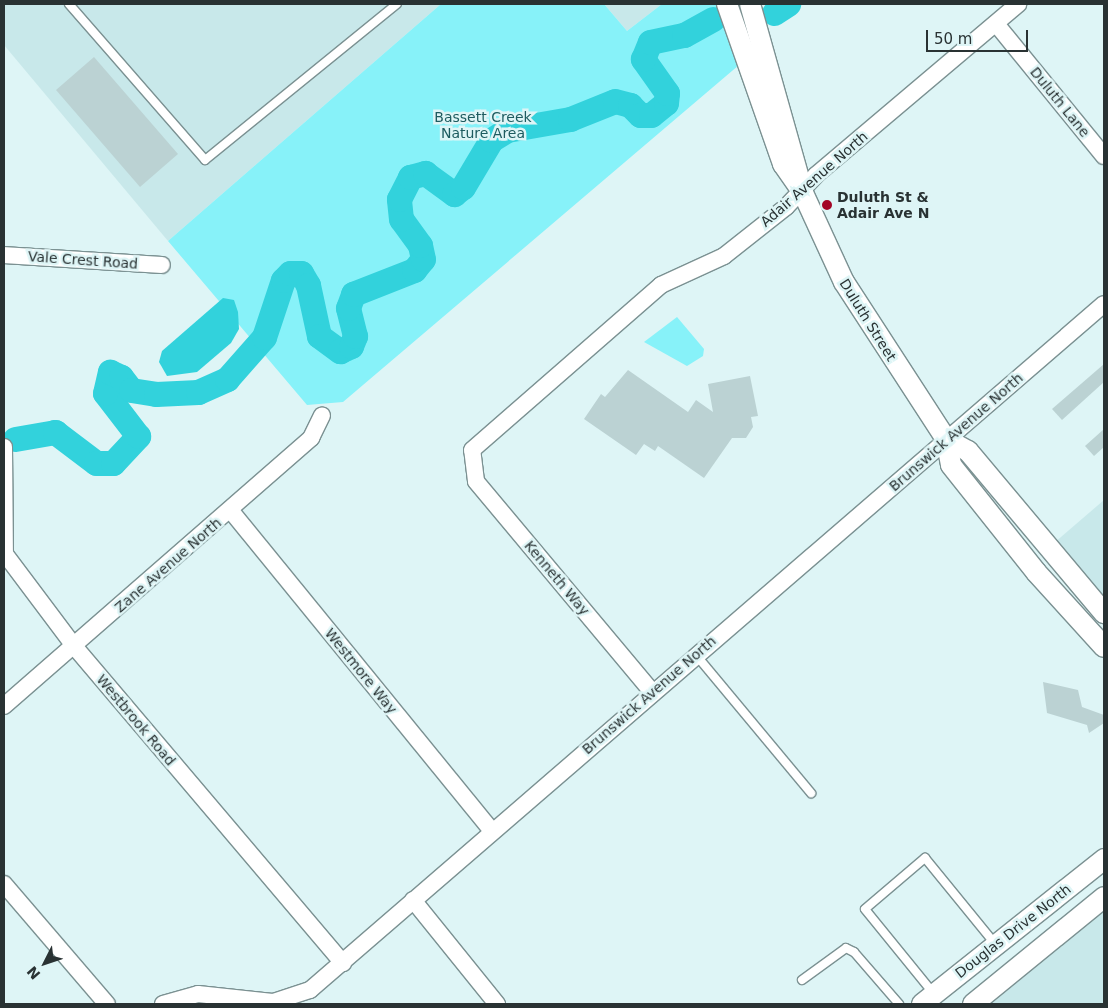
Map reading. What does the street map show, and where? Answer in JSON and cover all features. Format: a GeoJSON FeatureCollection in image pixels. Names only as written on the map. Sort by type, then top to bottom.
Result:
{"type":"FeatureCollection","features":[{"type":"Feature","properties":{"kind":"street","name":"Duluth Street"},"geometry":{"type":"LineString","coordinates":[[727,4],[771,134],[802,193],[844,282],[946,439],[951,465],[983,507],[1104,647]]}},
{"type":"Feature","properties":{"kind":"street","name":"Duluth Street"},"geometry":{"type":"LineString","coordinates":[[750,4],[802,193]]}},
{"type":"Feature","properties":{"kind":"street","name":"Adair Avenue North"},"geometry":{"type":"LineString","coordinates":[[470,460],[478,442],[662,285],[724,256],[802,193],[816,175],[997,25],[1018,4]]}},
{"type":"Feature","properties":{"kind":"street","name":"Duluth Lane"},"geometry":{"type":"LineString","coordinates":[[997,25],[1104,156]]}},
{"type":"Feature","properties":{"kind":"street","name":"Vale Crest Road"},"geometry":{"type":"LineString","coordinates":[[4,255],[162,265]]}},
{"type":"Feature","properties":{"kind":"street","name":"Brunswick Avenue North"},"geometry":{"type":"LineString","coordinates":[[163,1004],[198,994],[273,1002],[292,999],[343,963],[492,831],[1104,304]]}},
{"type":"Feature","properties":{"kind":"street","name":"Zane Avenue North"},"geometry":{"type":"LineString","coordinates":[[4,706],[230,511],[311,438],[322,415]]}},
{"type":"Feature","properties":{"kind":"street","name":"Duluth Street"},"geometry":{"type":"LineString","coordinates":[[946,439],[968,451],[1104,613]]}},
{"type":"Feature","properties":{"kind":"street","name":"Westbrook Road"},"geometry":{"type":"LineString","coordinates":[[4,447],[5,554],[74,646],[343,963]]}},
{"type":"Feature","properties":{"kind":"street","name":"Kenneth Way"},"geometry":{"type":"LineString","coordinates":[[470,460],[476,481],[653,693]]}},
{"type":"Feature","properties":{"kind":"street","name":"Westmore Way"},"geometry":{"type":"LineString","coordinates":[[230,511],[492,831]]}},
{"type":"Feature","properties":{"kind":"street","name":"Douglas Drive North"},"geometry":{"type":"LineString","coordinates":[[928,999],[1104,859]]}},
{"type":"Feature","properties":{"kind":"street"},"geometry":{"type":"LineString","coordinates":[[4,884],[107,1004]]}},
{"type":"Feature","properties":{"kind":"street"},"geometry":{"type":"LineString","coordinates":[[972,1004],[1104,897]]}},
{"type":"Feature","properties":{"kind":"street"},"geometry":{"type":"LineString","coordinates":[[414,900],[497,1004]]}},
{"type":"Feature","properties":{"kind":"lane"},"geometry":{"type":"LineString","coordinates":[[69,4],[205,160],[397,4]]}},
{"type":"Feature","properties":{"kind":"lane"},"geometry":{"type":"LineString","coordinates":[[696,655],[811,793]]}},
{"type":"Feature","properties":{"kind":"lane"},"geometry":{"type":"LineString","coordinates":[[928,999],[865,909],[925,858],[996,945]]}},
{"type":"Feature","properties":{"kind":"lane"},"geometry":{"type":"LineString","coordinates":[[802,980],[846,948],[854,952],[899,1004]]}},
{"type":"Feature","properties":{"kind":"shaded area"},"geometry":{"type":"Polygon","coordinates":[[[4,4],[441,4],[168,241],[4,45],[4,4]]]}},
{"type":"Feature","properties":{"kind":"shaded area"},"geometry":{"type":"Polygon","coordinates":[[[604,4],[662,4],[627,31],[604,4]]]}},
{"type":"Feature","properties":{"kind":"shaded area"},"geometry":{"type":"Polygon","coordinates":[[[223,298],[234,300],[238,312],[239,329],[231,343],[197,372],[167,376],[159,362],[162,351],[223,298]]]}},
{"type":"Feature","properties":{"kind":"shaded area"},"geometry":{"type":"Polygon","coordinates":[[[1104,500],[1104,603],[1054,543],[1104,500]]]}},
{"type":"Feature","properties":{"kind":"shaded area"},"geometry":{"type":"Polygon","coordinates":[[[1104,910],[1104,1004],[991,1004],[1104,910]]]}},
{"type":"Feature","properties":{"kind":"green space","name":"Bassett Creek Nature Area"},"geometry":{"type":"Polygon","coordinates":[[[441,4],[604,4],[627,31],[662,4],[721,4],[739,65],[343,402],[307,405],[168,241],[441,4]]]}},
{"type":"Feature","properties":{"kind":"green space"},"geometry":{"type":"Polygon","coordinates":[[[677,317],[704,349],[703,356],[687,366],[644,342],[677,317]]]}},
{"type":"Feature","properties":{"kind":"building"},"geometry":{"type":"Polygon","coordinates":[[[94,57],[178,154],[140,187],[56,90],[94,57]]]}},
{"type":"Feature","properties":{"kind":"building"},"geometry":{"type":"Polygon","coordinates":[[[1104,364],[1104,382],[1062,420],[1052,409],[1104,364]]]}},
{"type":"Feature","properties":{"kind":"building"},"geometry":{"type":"Polygon","coordinates":[[[628,370],[688,412],[696,400],[713,412],[708,384],[750,376],[758,416],[751,417],[753,427],[746,438],[732,438],[704,478],[658,446],[655,451],[644,444],[636,455],[584,419],[601,394],[605,397],[628,370]]]}},
{"type":"Feature","properties":{"kind":"building"},"geometry":{"type":"Polygon","coordinates":[[[1104,429],[1104,447],[1094,456],[1085,446],[1104,429]]]}},
{"type":"Feature","properties":{"kind":"building"},"geometry":{"type":"Polygon","coordinates":[[[1043,682],[1078,690],[1082,707],[1104,715],[1104,723],[1089,733],[1087,725],[1047,713],[1043,682]]]}},
{"type":"Feature","properties":{"kind":"waterway"},"geometry":{"type":"LineString","coordinates":[[774,13],[788,4]]}},
{"type":"Feature","properties":{"kind":"waterway"},"geometry":{"type":"LineString","coordinates":[[15,439],[55,432],[96,463],[113,463],[138,436],[105,393],[110,372],[121,377],[131,390],[156,394],[198,392],[227,379],[264,337],[283,280],[290,273],[301,273],[308,285],[319,336],[340,351],[351,346],[355,336],[348,308],[353,294],[414,270],[423,259],[420,245],[401,219],[399,199],[410,177],[425,173],[454,194],[463,187],[491,140],[507,130],[570,119],[615,101],[630,105],[640,115],[651,115],[666,103],[667,93],[643,59],[650,42],[684,35],[713,19]]}},
{"type":"Feature","properties":{"kind":"place","name":"Duluth St & Adair Ave N"},"geometry":{"type":"Point","coordinates":[827,205]}}]}
